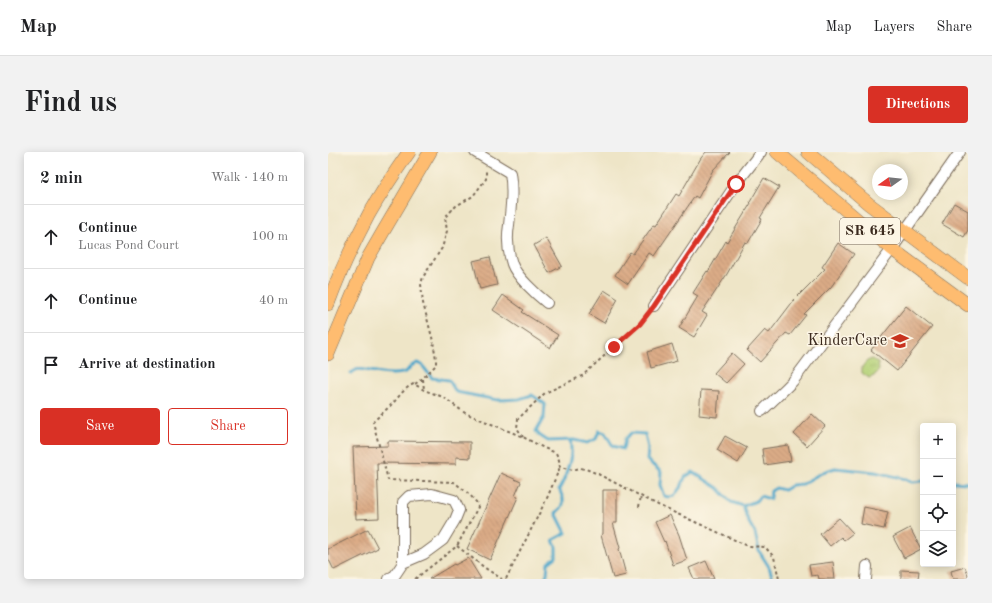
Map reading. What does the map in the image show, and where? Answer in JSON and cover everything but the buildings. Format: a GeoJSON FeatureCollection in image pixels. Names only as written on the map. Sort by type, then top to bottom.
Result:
{"type":"FeatureCollection","features":[{"type":"Feature","properties":{"kind":"main road"},"geometry":{"type":"LineString","coordinates":[[328,304],[351,251],[369,215],[394,173],[409,152]]}},
{"type":"Feature","properties":{"kind":"main road"},"geometry":{"type":"LineString","coordinates":[[328,354],[368,258],[430,152]]}},
{"type":"Feature","properties":{"kind":"main road","name":"SR 645"},"geometry":{"type":"LineString","coordinates":[[777,152],[892,249],[968,305]]}},
{"type":"Feature","properties":{"kind":"main road","name":"SR 645"},"geometry":{"type":"LineString","coordinates":[[808,152],[869,204],[968,278]]}},
{"type":"Feature","properties":{"kind":"street"},"geometry":{"type":"LineString","coordinates":[[476,152],[492,158],[510,173],[512,183],[508,227],[508,248],[512,266],[535,294],[547,303]]}},
{"type":"Feature","properties":{"kind":"street"},"geometry":{"type":"LineString","coordinates":[[654,306],[736,184],[761,152]]}},
{"type":"Feature","properties":{"kind":"street"},"geometry":{"type":"LineString","coordinates":[[762,410],[793,381],[892,249],[960,152]]}},
{"type":"Feature","properties":{"kind":"street"},"geometry":{"type":"LineString","coordinates":[[389,579],[395,574],[403,563],[424,554],[443,540],[459,510],[454,500],[432,494],[409,496],[403,502],[403,563]]}},
{"type":"Feature","properties":{"kind":"street"},"geometry":{"type":"LineString","coordinates":[[866,579],[867,566]]}},
{"type":"Feature","properties":{"kind":"path"},"geometry":{"type":"LineString","coordinates":[[415,579],[457,546],[478,507],[478,503],[454,482],[388,480],[373,422],[406,389],[423,378],[436,365],[433,341],[423,303],[421,284],[423,277],[442,248],[447,231],[445,217],[456,206],[473,196],[486,179],[486,169],[492,158]]}},
{"type":"Feature","properties":{"kind":"path"},"geometry":{"type":"LineString","coordinates":[[523,437],[517,428],[518,419],[534,403],[545,393],[582,376],[640,324],[654,306]]}},
{"type":"Feature","properties":{"kind":"path"},"geometry":{"type":"LineString","coordinates":[[423,378],[424,390]]}},
{"type":"Feature","properties":{"kind":"path"},"geometry":{"type":"LineString","coordinates":[[414,384],[424,390],[443,397],[465,413],[523,437],[556,453],[560,467],[548,496],[506,579]]}},
{"type":"Feature","properties":{"kind":"path"},"geometry":{"type":"LineString","coordinates":[[560,467],[573,470],[580,468],[586,469],[702,526],[748,546],[765,547],[774,557],[780,579]]}},
{"type":"Feature","properties":{"kind":"path"},"geometry":{"type":"LineString","coordinates":[[639,507],[640,496]]}},
{"type":"Feature","properties":{"kind":"path"},"geometry":{"type":"LineString","coordinates":[[457,546],[502,579]]}},
{"type":"Feature","properties":{"kind":"green space"},"geometry":{"type":"Polygon","coordinates":[[[872,359],[878,363],[879,370],[874,376],[869,378],[862,373],[862,367],[867,361],[872,359]]]}},
{"type":"Feature","properties":{"kind":"waterway"},"geometry":{"type":"LineString","coordinates":[[351,373],[358,369],[394,374],[406,372],[411,366],[417,363],[422,365],[432,378],[449,380],[456,392],[498,400],[519,399],[532,395],[545,404],[544,417],[536,431],[548,441],[574,440],[587,443],[596,439],[599,431],[605,433],[613,446],[623,449],[625,439],[631,433],[645,434],[648,448],[647,460],[661,472],[660,485],[664,496],[669,497],[674,496],[682,485],[685,477],[693,472],[718,488],[731,502],[743,506],[756,501],[760,496],[770,499],[771,491],[776,488],[784,490],[792,485],[802,484],[823,472],[835,468],[875,472],[902,478],[912,482],[920,481]]}},
{"type":"Feature","properties":{"kind":"waterway"},"geometry":{"type":"LineString","coordinates":[[544,579],[547,574],[548,563],[556,557],[556,547],[553,540],[566,533],[556,513],[563,506],[563,498],[559,489],[569,464],[571,454],[570,440]]}},
{"type":"Feature","properties":{"kind":"waterway"},"geometry":{"type":"LineString","coordinates":[[956,482],[968,483]]}},
{"type":"Feature","properties":{"kind":"waterway"},"geometry":{"type":"LineString","coordinates":[[743,506],[748,521],[755,533],[759,551],[769,567],[773,579]]}},
{"type":"Feature","properties":{"kind":"place","name":"KinderCare"},"geometry":{"type":"Point","coordinates":[900,341]}},
{"type":"Feature","properties":{"kind":"route"},"geometry":{"type":"LineString","coordinates":[[614,347],[640,324],[654,306],[736,184]]}}]}
